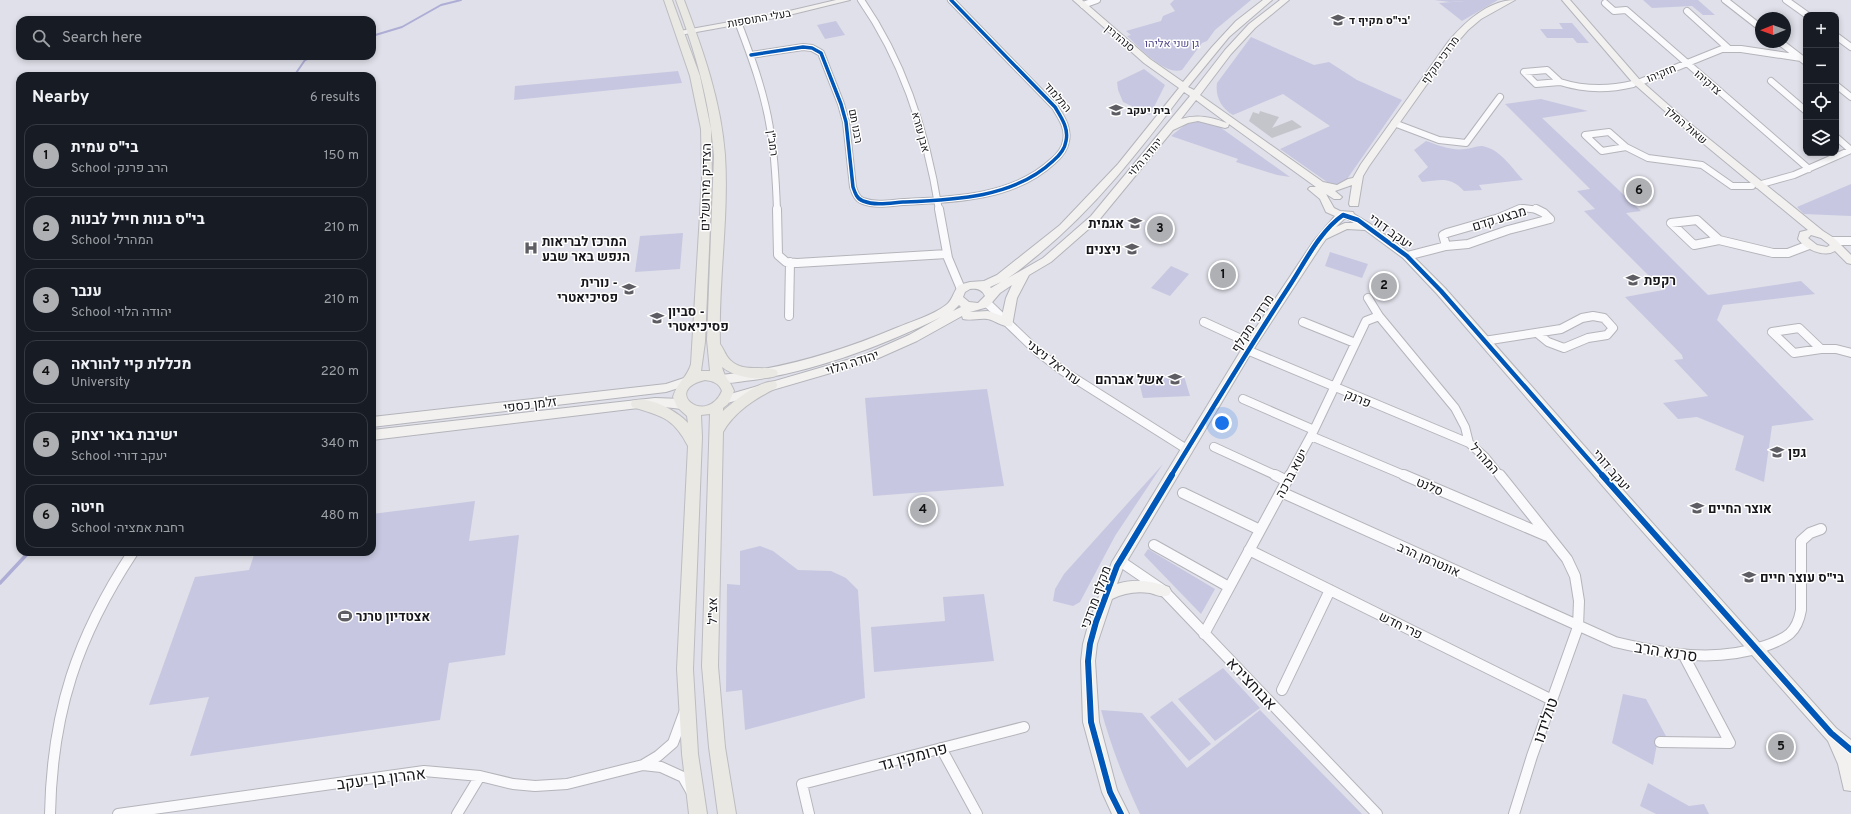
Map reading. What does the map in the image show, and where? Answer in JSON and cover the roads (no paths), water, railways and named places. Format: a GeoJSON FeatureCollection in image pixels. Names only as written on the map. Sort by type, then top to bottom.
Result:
{"type":"FeatureCollection","features":[{"type":"Feature","properties":{"kind":"main road","name":"הצדיק מירושלים"},"geometry":{"type":"LineString","coordinates":[[668,0],[680,31],[700,96],[707,146],[707,180],[699,342],[697,364],[690,380]]}},
{"type":"Feature","properties":{"kind":"main road","name":"הצדיק מירושלים"},"geometry":{"type":"LineString","coordinates":[[680,0],[712,94],[719,145],[720,184],[714,341],[715,369],[719,378]]}},
{"type":"Feature","properties":{"kind":"main road"},"geometry":{"type":"LineString","coordinates":[[714,341],[721,359],[726,366],[741,372],[771,379]]}},
{"type":"Feature","properties":{"kind":"main road"},"geometry":{"type":"LineString","coordinates":[[705,375],[719,378],[724,382],[728,391],[720,403],[703,411],[686,407],[679,395],[683,386],[690,380],[705,375]]}},
{"type":"Feature","properties":{"kind":"main road"},"geometry":{"type":"LineString","coordinates":[[716,432],[723,419],[734,408],[771,379]]}},
{"type":"Feature","properties":{"kind":"main road","name":"אצ\"ל"},"geometry":{"type":"LineString","coordinates":[[720,403],[716,432],[710,666],[717,747],[727,814]]}},
{"type":"Feature","properties":{"kind":"main road"},"geometry":{"type":"LineString","coordinates":[[637,404],[654,407],[672,414],[682,423],[694,446]]}},
{"type":"Feature","properties":{"kind":"main road","name":"אצ\"ל"},"geometry":{"type":"LineString","coordinates":[[686,407],[694,415],[685,669],[686,708],[697,807]]}},
{"type":"Feature","properties":{"kind":"street","name":"בעלי התוספות"},"geometry":{"type":"LineString","coordinates":[[680,31],[785,14],[846,0]]}},
{"type":"Feature","properties":{"kind":"street","name":"אבן עזרא"},"geometry":{"type":"LineString","coordinates":[[861,0],[877,24],[902,72],[924,137],[938,200],[947,254],[960,293]]}},
{"type":"Feature","properties":{"kind":"street","name":"התלמוד"},"geometry":{"type":"LineString","coordinates":[[938,200],[979,195],[1023,181],[1047,167],[1066,145],[1067,137],[1067,128],[1062,115],[951,0]]}},
{"type":"Feature","properties":{"kind":"street"},"geometry":{"type":"LineString","coordinates":[[1080,3],[1097,0]]}},
{"type":"Feature","properties":{"kind":"street","name":"יהודה הלוי"},"geometry":{"type":"LineString","coordinates":[[978,285],[997,280],[1067,226],[1081,212],[1148,134],[1228,34],[1268,0]]}},
{"type":"Feature","properties":{"kind":"street","name":"יהודה הלוי"},"geometry":{"type":"LineString","coordinates":[[989,299],[996,290],[1026,274],[1064,247],[1095,218],[1168,130],[1228,52],[1252,26],[1285,0]]}},
{"type":"Feature","properties":{"kind":"street","name":"מרדכי מקלף"},"geometry":{"type":"LineString","coordinates":[[1338,197],[1354,179],[1466,25],[1485,13],[1511,0]]}},
{"type":"Feature","properties":{"kind":"street"},"geometry":{"type":"LineString","coordinates":[[1725,0],[1755,23]]}},
{"type":"Feature","properties":{"kind":"street"},"geometry":{"type":"LineString","coordinates":[[1786,0],[1803,12]]}},
{"type":"Feature","properties":{"kind":"street","name":"שאול המלך"},"geometry":{"type":"LineString","coordinates":[[1561,1],[1635,84],[1755,185],[1791,218],[1804,234],[1803,239],[1809,245]]}},
{"type":"Feature","properties":{"kind":"street","name":"סנהדרין"},"geometry":{"type":"LineString","coordinates":[[1080,3],[1182,90]]}},
{"type":"Feature","properties":{"kind":"street","name":"צדקיהו"},"geometry":{"type":"LineString","coordinates":[[1605,3],[1614,11],[1626,10],[1809,169]]}},
{"type":"Feature","properties":{"kind":"street"},"geometry":{"type":"LineString","coordinates":[[1687,11],[1728,48]]}},
{"type":"Feature","properties":{"kind":"street","name":"רמב\"ן"},"geometry":{"type":"LineString","coordinates":[[738,22],[751,55],[763,94],[774,153],[777,195],[776,251],[782,260],[790,262]]}},
{"type":"Feature","properties":{"kind":"street"},"geometry":{"type":"LineString","coordinates":[[1839,38],[1851,47]]}},
{"type":"Feature","properties":{"kind":"street","name":"רבנו תם"},"geometry":{"type":"LineString","coordinates":[[751,55],[803,47],[812,48],[821,53],[841,104],[846,122],[853,187],[858,198],[864,202],[879,203],[938,200]]}},
{"type":"Feature","properties":{"kind":"street","name":"חזקיהו"},"geometry":{"type":"LineString","coordinates":[[1560,82],[1570,86],[1592,89],[1635,84],[1716,50],[1728,48],[1803,60]]}},
{"type":"Feature","properties":{"kind":"street"},"geometry":{"type":"LineString","coordinates":[[1788,48],[1803,60]]}},
{"type":"Feature","properties":{"kind":"street"},"geometry":{"type":"LineString","coordinates":[[1547,70],[1560,82],[1536,84],[1524,72],[1547,70]]}},
{"type":"Feature","properties":{"kind":"street"},"geometry":{"type":"LineString","coordinates":[[1164,74],[1181,77],[1197,71]]}},
{"type":"Feature","properties":{"kind":"street"},"geometry":{"type":"LineString","coordinates":[[1210,75],[1208,97],[1219,113]]}},
{"type":"Feature","properties":{"kind":"street"},"geometry":{"type":"LineString","coordinates":[[1770,81],[1803,109]]}},
{"type":"Feature","properties":{"kind":"street"},"geometry":{"type":"LineString","coordinates":[[1839,87],[1851,97]]}},
{"type":"Feature","properties":{"kind":"street"},"geometry":{"type":"LineString","coordinates":[[1182,90],[1226,125],[1302,179],[1324,197],[1328,207]]}},
{"type":"Feature","properties":{"kind":"street"},"geometry":{"type":"LineString","coordinates":[[1394,122],[1446,141],[1460,144],[1466,143],[1500,97]]}},
{"type":"Feature","properties":{"kind":"street"},"geometry":{"type":"LineString","coordinates":[[1192,98],[1219,113],[1315,183],[1338,197],[1348,200],[1355,206]]}},
{"type":"Feature","properties":{"kind":"street"},"geometry":{"type":"LineString","coordinates":[[1168,130],[1183,121],[1193,118],[1210,119],[1226,125]]}},
{"type":"Feature","properties":{"kind":"street"},"geometry":{"type":"LineString","coordinates":[[1626,148],[1602,151],[1585,135],[1609,132],[1626,148],[1648,158],[1702,165],[1732,186],[1755,185],[1778,180],[1809,169],[1851,150],[1839,140]]}},
{"type":"Feature","properties":{"kind":"street"},"geometry":{"type":"LineString","coordinates":[[1315,183],[1326,187],[1344,188],[1354,179]]}},
{"type":"Feature","properties":{"kind":"street","name":"מרדכי מקלף"},"geometry":{"type":"LineString","coordinates":[[1188,450],[1249,347],[1320,241],[1336,220],[1354,212],[1354,179]]}},
{"type":"Feature","properties":{"kind":"street","name":"שאול המלך"},"geometry":{"type":"LineString","coordinates":[[1755,185],[1834,244]]}},
{"type":"Feature","properties":{"kind":"street"},"geometry":{"type":"LineString","coordinates":[[1328,207],[1330,199],[1338,197]]}},
{"type":"Feature","properties":{"kind":"street","name":"יעקב דורי"},"geometry":{"type":"LineString","coordinates":[[1355,206],[1441,291],[1831,733],[1851,750]]}},
{"type":"Feature","properties":{"kind":"street","name":"מרדכי מקלף"},"geometry":{"type":"LineString","coordinates":[[1320,241],[1328,207]]}},
{"type":"Feature","properties":{"kind":"street","name":"יעקב דורי"},"geometry":{"type":"LineString","coordinates":[[1328,207],[1362,223],[1383,239],[1393,244]]}},
{"type":"Feature","properties":{"kind":"street","name":"מבצע קדם"},"geometry":{"type":"LineString","coordinates":[[1407,256],[1446,246],[1468,244],[1492,237],[1508,230],[1550,219],[1543,210],[1523,208],[1499,218],[1446,232],[1443,235],[1443,240],[1446,246]]}},
{"type":"Feature","properties":{"kind":"street"},"geometry":{"type":"LineString","coordinates":[[1720,240],[1697,220],[1671,223],[1694,244],[1720,240],[1772,253],[1788,253],[1809,245],[1823,250],[1851,269]]}},
{"type":"Feature","properties":{"kind":"street"},"geometry":{"type":"LineString","coordinates":[[1320,241],[1340,227],[1349,225],[1361,226],[1369,229],[1383,239]]}},
{"type":"Feature","properties":{"kind":"street"},"geometry":{"type":"LineString","coordinates":[[1804,234],[1820,234]]}},
{"type":"Feature","properties":{"kind":"street"},"geometry":{"type":"LineString","coordinates":[[1834,244],[1851,241]]}},
{"type":"Feature","properties":{"kind":"street"},"geometry":{"type":"LineString","coordinates":[[1823,250],[1831,250],[1834,244]]}},
{"type":"Feature","properties":{"kind":"street"},"geometry":{"type":"LineString","coordinates":[[1834,244],[1851,261]]}},
{"type":"Feature","properties":{"kind":"street"},"geometry":{"type":"LineString","coordinates":[[789,316],[790,262],[804,263],[947,254]]}},
{"type":"Feature","properties":{"kind":"street"},"geometry":{"type":"LineString","coordinates":[[954,274],[960,279],[978,285],[987,290],[989,299],[973,307],[964,305],[960,293],[968,286],[978,285]]}},
{"type":"Feature","properties":{"kind":"street"},"geometry":{"type":"LineString","coordinates":[[933,327],[959,317],[979,314],[995,317],[1008,323],[1007,312],[1010,298],[1026,274]]}},
{"type":"Feature","properties":{"kind":"street","name":"יהודה הלוי"},"geometry":{"type":"LineString","coordinates":[[720,403],[771,379],[837,357],[936,316],[952,306],[960,293]]}},
{"type":"Feature","properties":{"kind":"street","name":"המהרל"},"geometry":{"type":"LineString","coordinates":[[1368,298],[1379,316],[1456,408],[1465,427],[1469,443],[1486,457],[1566,559],[1575,576],[1579,601],[1578,627]]}},
{"type":"Feature","properties":{"kind":"street","name":"עזריאל ניצני"},"geometry":{"type":"LineString","coordinates":[[989,299],[1008,323],[1038,352],[1063,371],[1188,450]]}},
{"type":"Feature","properties":{"kind":"street","name":"יהודה הלוי"},"geometry":{"type":"LineString","coordinates":[[719,378],[771,379],[821,373],[868,358],[894,347],[933,327],[957,312],[973,307]]}},
{"type":"Feature","properties":{"kind":"street","name":"ישא ברכה"},"geometry":{"type":"LineString","coordinates":[[1204,634],[1312,433],[1366,321],[1379,316]]}},
{"type":"Feature","properties":{"kind":"street"},"geometry":{"type":"LineString","coordinates":[[1484,341],[1561,329],[1572,322],[1586,317],[1605,318],[1613,328],[1612,332],[1607,335],[1588,338],[1572,346],[1564,348],[1548,342],[1537,333]]}},
{"type":"Feature","properties":{"kind":"street","name":"פרנק"},"geometry":{"type":"LineString","coordinates":[[1204,322],[1249,347],[1334,388],[1469,443]]}},
{"type":"Feature","properties":{"kind":"street"},"geometry":{"type":"LineString","coordinates":[[1303,322],[1356,343]]}},
{"type":"Feature","properties":{"kind":"street"},"geometry":{"type":"LineString","coordinates":[[1821,349],[1799,328],[1772,332],[1794,354],[1821,349],[1836,349],[1851,353]]}},
{"type":"Feature","properties":{"kind":"street","name":"זלמן כספי"},"geometry":{"type":"LineString","coordinates":[[376,422],[666,388],[690,380]]}},
{"type":"Feature","properties":{"kind":"street","name":"סלנט"},"geometry":{"type":"LineString","coordinates":[[1243,398],[1312,433],[1549,537]]}},
{"type":"Feature","properties":{"kind":"street","name":"זלמן כספי"},"geometry":{"type":"LineString","coordinates":[[376,435],[664,401],[686,407]]}},
{"type":"Feature","properties":{"kind":"street"},"geometry":{"type":"LineString","coordinates":[[1214,447],[1286,481]]}},
{"type":"Feature","properties":{"kind":"street","name":"מקלף מרדכי"},"geometry":{"type":"LineString","coordinates":[[1120,814],[1110,792],[1096,744],[1089,701],[1088,661],[1090,644],[1106,595],[1120,561],[1188,450]]}},
{"type":"Feature","properties":{"kind":"street","name":"אונטרמן הרב"},"geometry":{"type":"LineString","coordinates":[[1281,492],[1578,627]]}},
{"type":"Feature","properties":{"kind":"street"},"geometry":{"type":"LineString","coordinates":[[1183,493],[1260,530]]}},
{"type":"Feature","properties":{"kind":"street","name":"סרנא הרב"},"geometry":{"type":"LineString","coordinates":[[1578,627],[1615,642],[1649,651],[1684,656],[1709,657],[1758,649],[1778,641],[1796,628],[1801,605],[1801,541],[1810,533],[1821,529]]}},
{"type":"Feature","properties":{"kind":"street"},"geometry":{"type":"LineString","coordinates":[[1154,545],[1229,587]]}},
{"type":"Feature","properties":{"kind":"street","name":"פרי חדש"},"geometry":{"type":"LineString","coordinates":[[1250,550],[1552,700]]}},
{"type":"Feature","properties":{"kind":"street"},"geometry":{"type":"LineString","coordinates":[[50,814],[50,790],[54,749],[61,705],[70,676],[102,601],[130,556]]}},
{"type":"Feature","properties":{"kind":"street","name":"אבוחצירא"},"geometry":{"type":"LineString","coordinates":[[1120,561],[1164,591],[1377,814]]}},
{"type":"Feature","properties":{"kind":"street"},"geometry":{"type":"LineString","coordinates":[[1106,595],[1115,590],[1136,585],[1149,586],[1164,591]]}},
{"type":"Feature","properties":{"kind":"street"},"geometry":{"type":"LineString","coordinates":[[1282,690],[1330,590]]}},
{"type":"Feature","properties":{"kind":"street","name":"טולידנו"},"geometry":{"type":"LineString","coordinates":[[1514,814],[1578,627]]}},
{"type":"Feature","properties":{"kind":"street"},"geometry":{"type":"LineString","coordinates":[[1660,742],[1730,743],[1684,656]]}},
{"type":"Feature","properties":{"kind":"street","name":"אהרון בן יעקב"},"geometry":{"type":"LineString","coordinates":[[118,814],[424,771],[480,776],[513,784],[535,786],[567,784],[643,765],[658,756],[673,743],[686,708]]}},
{"type":"Feature","properties":{"kind":"street","name":"פרומקין גד"},"geometry":{"type":"LineString","coordinates":[[808,814],[802,784],[1024,727]]}},
{"type":"Feature","properties":{"kind":"street","name":"יעקב דורי"},"geometry":{"type":"LineString","coordinates":[[1831,733],[1846,763],[1851,786]]}},
{"type":"Feature","properties":{"kind":"street"},"geometry":{"type":"LineString","coordinates":[[941,748],[977,814]]}},
{"type":"Feature","properties":{"kind":"street","name":"אהרון בן יעקב"},"geometry":{"type":"LineString","coordinates":[[643,765],[661,767],[683,777],[697,807]]}},
{"type":"Feature","properties":{"kind":"street"},"geometry":{"type":"LineString","coordinates":[[457,814],[480,776]]}},
{"type":"Feature","properties":{"kind":"waterway"},"geometry":{"type":"LineString","coordinates":[[376,35],[402,27],[441,5],[461,0]]}},
{"type":"Feature","properties":{"kind":"waterway"},"geometry":{"type":"LineString","coordinates":[[297,72],[305,60]]}},
{"type":"Feature","properties":{"kind":"waterway"},"geometry":{"type":"LineString","coordinates":[[0,583],[25,556]]}},
{"type":"Feature","properties":{"kind":"place","name":"בי\"ס מקיף ד'"},"geometry":{"type":"Point","coordinates":[1338,20]}},
{"type":"Feature","properties":{"kind":"place","name":"בית יעקב"},"geometry":{"type":"Point","coordinates":[1116,110]}},
{"type":"Feature","properties":{"kind":"place","name":"חיטה"},"geometry":{"type":"Point","coordinates":[1639,191]}},
{"type":"Feature","properties":{"kind":"place","name":"אגמית"},"geometry":{"type":"Point","coordinates":[1135,223]}},
{"type":"Feature","properties":{"kind":"place","name":"ענבר"},"geometry":{"type":"Point","coordinates":[1160,229]}},
{"type":"Feature","properties":{"kind":"place","name":"המרכז לבריאות הנפש באר שבע"},"geometry":{"type":"Point","coordinates":[531,248]}},
{"type":"Feature","properties":{"kind":"place","name":"ניצנים"},"geometry":{"type":"Point","coordinates":[1132,249]}},
{"type":"Feature","properties":{"kind":"place","name":"בי\"ס עמית"},"geometry":{"type":"Point","coordinates":[1223,275]}},
{"type":"Feature","properties":{"kind":"place","name":"רקפת"},"geometry":{"type":"Point","coordinates":[1633,280]}},
{"type":"Feature","properties":{"kind":"place","name":"בי\"ס בנות חייל לבנות"},"geometry":{"type":"Point","coordinates":[1384,286]}},
{"type":"Feature","properties":{"kind":"place","name":"נורית - פסיכיאטרי"},"geometry":{"type":"Point","coordinates":[629,289]}},
{"type":"Feature","properties":{"kind":"place","name":"סביון - פסיכיאטרי"},"geometry":{"type":"Point","coordinates":[657,318]}},
{"type":"Feature","properties":{"kind":"place","name":"אשל אברהם"},"geometry":{"type":"Point","coordinates":[1175,379]}},
{"type":"Feature","properties":{"kind":"place","name":"גפן"},"geometry":{"type":"Point","coordinates":[1777,452]}},
{"type":"Feature","properties":{"kind":"place","name":"אוצר החיים"},"geometry":{"type":"Point","coordinates":[1697,508]}},
{"type":"Feature","properties":{"kind":"place","name":"מכללת קיי להוראה"},"geometry":{"type":"Point","coordinates":[923,510]}},
{"type":"Feature","properties":{"kind":"place","name":"בי\"ס עוצר חיים"},"geometry":{"type":"Point","coordinates":[1749,577]}},
{"type":"Feature","properties":{"kind":"place","name":"אצטדיון טרנר"},"geometry":{"type":"Point","coordinates":[345,616]}},
{"type":"Feature","properties":{"kind":"place","name":"ישיבת באר יצחק"},"geometry":{"type":"Point","coordinates":[1781,747]}},
{"type":"Feature","properties":{"kind":"park label","name":"גן שני אליהו"},"geometry":{"type":"Point","coordinates":[1172,43]}}]}
